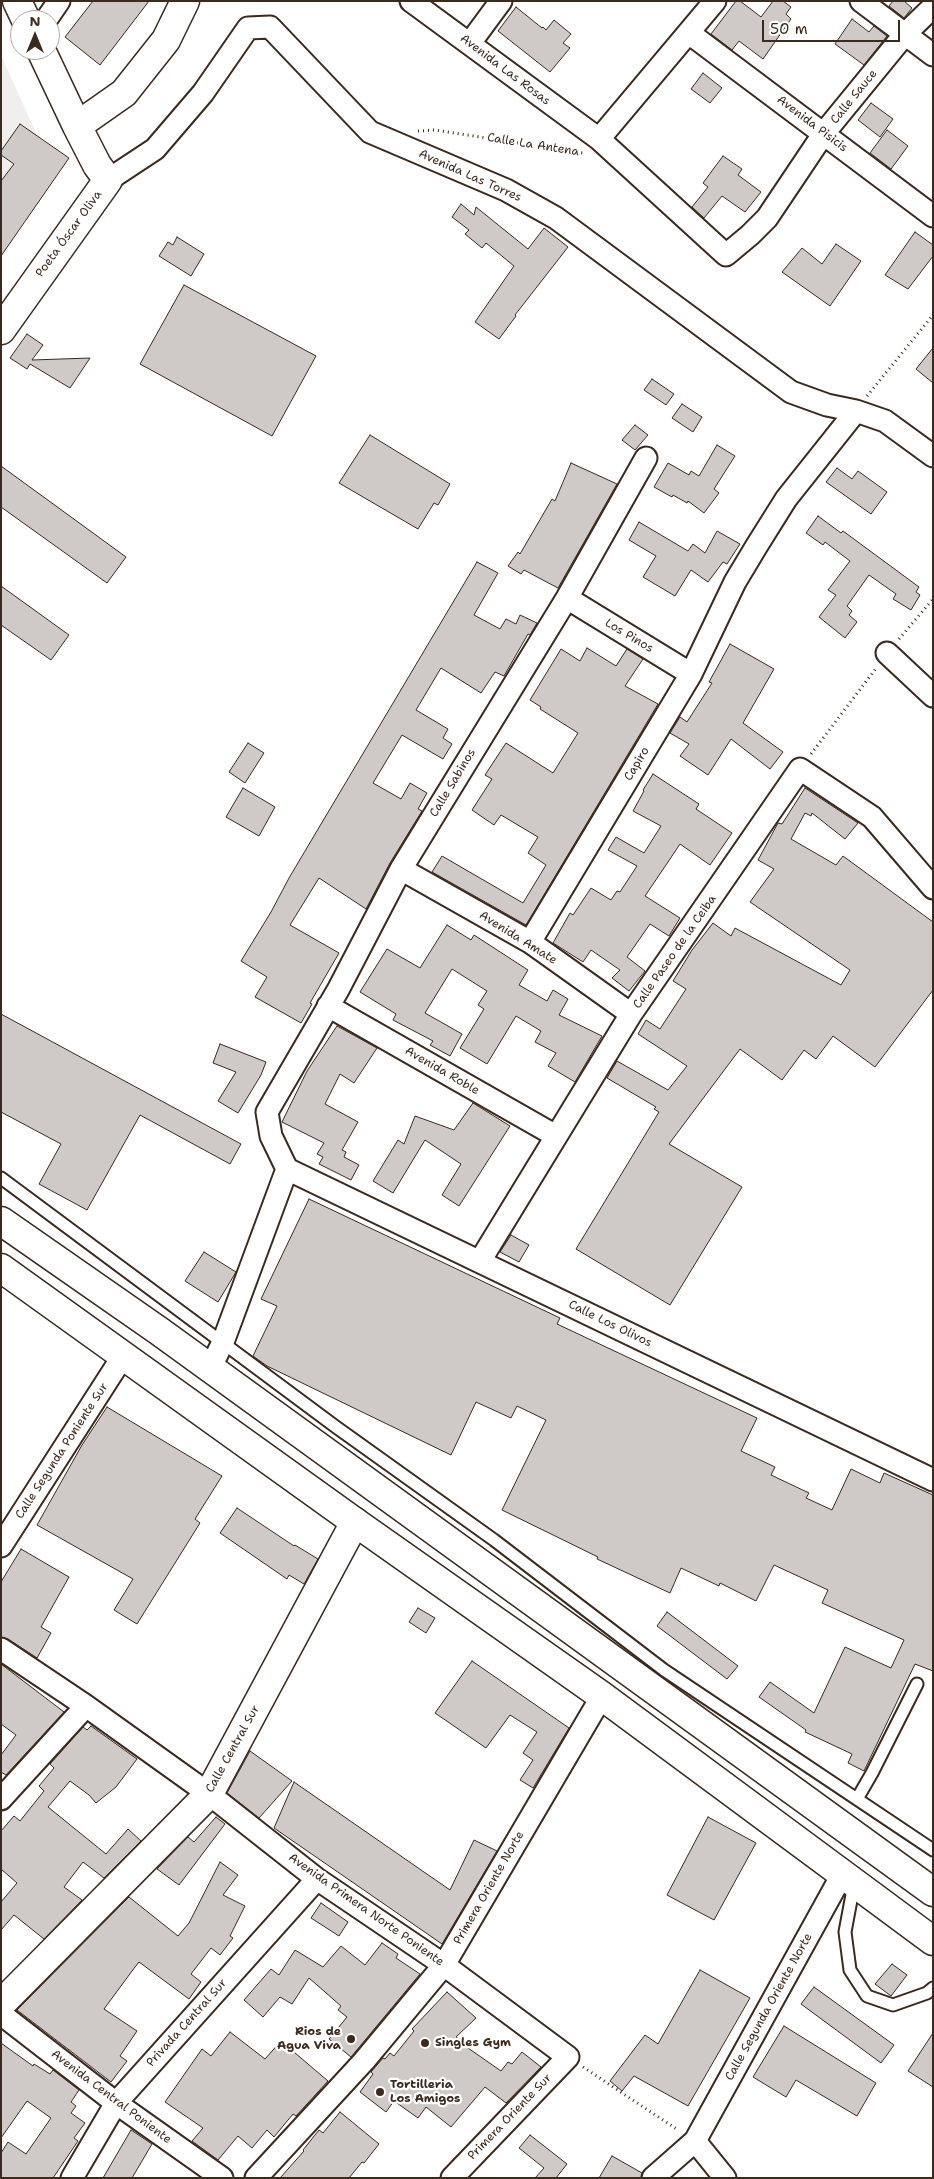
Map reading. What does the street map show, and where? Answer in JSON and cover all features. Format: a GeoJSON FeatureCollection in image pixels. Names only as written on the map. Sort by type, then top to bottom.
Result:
{"type":"FeatureCollection","features":[{"type":"Feature","properties":{"kind":"main road"},"geometry":{"type":"LineString","coordinates":[[77,126],[124,93],[166,40],[185,1]]}},
{"type":"Feature","properties":{"kind":"main road","name":"Poeta Óscar Oliva"},"geometry":{"type":"LineString","coordinates":[[1,330],[108,180],[97,165],[45,60]]}},
{"type":"Feature","properties":{"kind":"main road"},"geometry":{"type":"LineString","coordinates":[[1,1221],[210,1369],[933,1892]]}},
{"type":"Feature","properties":{"kind":"main road"},"geometry":{"type":"LineString","coordinates":[[1,1268],[355,1522],[602,1696],[933,1940]]}},
{"type":"Feature","properties":{"kind":"main road","name":"Calle Central Sur"},"geometry":{"type":"LineString","coordinates":[[1,2004],[209,1794],[355,1522]]}},
{"type":"Feature","properties":{"kind":"street","name":"Avenida Las Rosas"},"geometry":{"type":"LineString","coordinates":[[411,1],[599,140],[726,255],[750,236],[767,218]]}},
{"type":"Feature","properties":{"kind":"street"},"geometry":{"type":"LineString","coordinates":[[470,43],[501,1]]}},
{"type":"Feature","properties":{"kind":"street"},"geometry":{"type":"LineString","coordinates":[[599,140],[715,1]]}},
{"type":"Feature","properties":{"kind":"street"},"geometry":{"type":"LineString","coordinates":[[861,1],[933,55]]}},
{"type":"Feature","properties":{"kind":"street","name":"Calle Sauce"},"geometry":{"type":"LineString","coordinates":[[767,218],[824,133],[905,34],[933,7]]}},
{"type":"Feature","properties":{"kind":"street","name":"Avenida Las Torres"},"geometry":{"type":"LineString","coordinates":[[108,180],[155,149],[203,94],[248,28],[270,27],[370,132],[506,190],[556,218],[792,392],[885,421],[933,456]]}},
{"type":"Feature","properties":{"kind":"street","name":"Avenida Pisicis"},"geometry":{"type":"LineString","coordinates":[[689,34],[933,216]]}},
{"type":"Feature","properties":{"kind":"street","name":"Capiro"},"geometry":{"type":"LineString","coordinates":[[530,942],[691,674],[735,582],[786,499],[856,411]]}},
{"type":"Feature","properties":{"kind":"street","name":"Calle Sabinos"},"geometry":{"type":"LineString","coordinates":[[288,1169],[271,1136],[267,1112],[328,1006],[401,869],[567,598],[646,458]]}},
{"type":"Feature","properties":{"kind":"street","name":"Los Pinos"},"geometry":{"type":"LineString","coordinates":[[567,598],[691,674]]}},
{"type":"Feature","properties":{"kind":"street"},"geometry":{"type":"LineString","coordinates":[[887,653],[933,696]]}},
{"type":"Feature","properties":{"kind":"street"},"geometry":{"type":"LineString","coordinates":[[800,769],[872,817],[933,888]]}},
{"type":"Feature","properties":{"kind":"street","name":"Calle Paseo de la Ceiba"},"geometry":{"type":"LineString","coordinates":[[480,1261],[632,1014],[800,769]]}},
{"type":"Feature","properties":{"kind":"street","name":"Avenida Amate"},"geometry":{"type":"LineString","coordinates":[[401,869],[530,942],[632,1014]]}},
{"type":"Feature","properties":{"kind":"street","name":"Avenida Roble"},"geometry":{"type":"LineString","coordinates":[[328,1006],[556,1136]]}},
{"type":"Feature","properties":{"kind":"street"},"geometry":{"type":"LineString","coordinates":[[210,1369],[223,1342],[288,1169]]}},
{"type":"Feature","properties":{"kind":"street","name":"Calle Los Olivos"},"geometry":{"type":"LineString","coordinates":[[288,1169],[933,1480]]}},
{"type":"Feature","properties":{"kind":"street","name":"Calle Segunda Poniente Sur"},"geometry":{"type":"LineString","coordinates":[[1,1546],[123,1356]]}},
{"type":"Feature","properties":{"kind":"street","name":"Avenida Primera Norte Poniente"},"geometry":{"type":"LineString","coordinates":[[1,1649],[86,1706],[209,1794],[317,1879],[444,1965],[568,2057]]}},
{"type":"Feature","properties":{"kind":"street","name":"Primera Oriente Norte"},"geometry":{"type":"LineString","coordinates":[[256,2178],[364,2061],[444,1965],[602,1696]]}},
{"type":"Feature","properties":{"kind":"street"},"geometry":{"type":"LineString","coordinates":[[1,1799],[86,1706]]}},
{"type":"Feature","properties":{"kind":"street","name":"Calle Segunda Oriente Norte"},"geometry":{"type":"LineString","coordinates":[[695,2142],[848,1878]]}},
{"type":"Feature","properties":{"kind":"street","name":"Privada Central Sur"},"geometry":{"type":"LineString","coordinates":[[72,2178],[116,2103],[317,1879]]}},
{"type":"Feature","properties":{"kind":"street","name":"Avenida Central Poniente"},"geometry":{"type":"LineString","coordinates":[[1,2014],[116,2103],[222,2178]]}},
{"type":"Feature","properties":{"kind":"street","name":"Primera Oriente Sur"},"geometry":{"type":"LineString","coordinates":[[452,2178],[568,2057]]}},
{"type":"Feature","properties":{"kind":"street"},"geometry":{"type":"LineString","coordinates":[[653,2178],[695,2142],[725,2178]]}},
{"type":"Feature","properties":{"kind":"lane"},"geometry":{"type":"LineString","coordinates":[[1,1178],[336,1427],[494,1540],[664,1670],[933,1850]]}},
{"type":"Feature","properties":{"kind":"lane"},"geometry":{"type":"LineString","coordinates":[[857,1799],[917,1684]]}},
{"type":"Feature","properties":{"kind":"lane"},"geometry":{"type":"LineString","coordinates":[[848,1878],[845,1932],[850,1970],[867,1996],[893,2005],[927,1994],[933,1988]]}},
{"type":"Feature","properties":{"kind":"path","name":"Calle La Antena"},"geometry":{"type":"LineString","coordinates":[[416,131],[435,130],[588,154],[599,140]]}},
{"type":"Feature","properties":{"kind":"path"},"geometry":{"type":"LineString","coordinates":[[856,411],[933,315]]}},
{"type":"Feature","properties":{"kind":"path"},"geometry":{"type":"LineString","coordinates":[[800,769],[887,653],[933,599]]}},
{"type":"Feature","properties":{"kind":"path"},"geometry":{"type":"LineString","coordinates":[[568,2057],[695,2142]]}},
{"type":"Feature","properties":{"kind":"shaded area"},"geometry":{"type":"Polygon","coordinates":[[[1,55],[56,177],[1,255],[1,55]]]}},
{"type":"Feature","properties":{"kind":"building"},"geometry":{"type":"Polygon","coordinates":[[[93,1],[149,1],[100,65],[65,37],[93,1]]]}},
{"type":"Feature","properties":{"kind":"building"},"geometry":{"type":"Polygon","coordinates":[[[736,1],[740,1],[761,17],[773,1],[783,1],[791,7],[786,14],[791,19],[763,59],[739,41],[732,50],[711,34],[736,1]]]}},
{"type":"Feature","properties":{"kind":"building"},"geometry":{"type":"Polygon","coordinates":[[[893,1],[904,1],[912,8],[904,18],[889,6],[893,1]]]}},
{"type":"Feature","properties":{"kind":"building"},"geometry":{"type":"Polygon","coordinates":[[[516,7],[546,30],[554,20],[571,34],[563,43],[570,48],[550,72],[498,31],[516,7]]]}},
{"type":"Feature","properties":{"kind":"building"},"geometry":{"type":"Polygon","coordinates":[[[852,19],[869,32],[874,26],[887,36],[864,65],[835,44],[852,19]]]}},
{"type":"Feature","properties":{"kind":"building"},"geometry":{"type":"Polygon","coordinates":[[[703,73],[722,88],[710,103],[691,89],[703,73]]]}},
{"type":"Feature","properties":{"kind":"building"},"geometry":{"type":"Polygon","coordinates":[[[871,103],[893,119],[880,137],[858,120],[871,103]]]}},
{"type":"Feature","properties":{"kind":"building"},"geometry":{"type":"Polygon","coordinates":[[[20,124],[69,158],[1,256],[1,181],[14,164],[1,155],[1,151],[20,124]]]}},
{"type":"Feature","properties":{"kind":"building"},"geometry":{"type":"Polygon","coordinates":[[[887,130],[908,146],[891,169],[870,153],[887,130]]]}},
{"type":"Feature","properties":{"kind":"building"},"geometry":{"type":"Polygon","coordinates":[[[723,156],[742,169],[738,175],[761,192],[745,212],[722,196],[704,218],[692,207],[708,187],[703,183],[723,156]]]}},
{"type":"Feature","properties":{"kind":"building"},"geometry":{"type":"Polygon","coordinates":[[[461,204],[474,215],[476,207],[528,249],[544,228],[568,247],[515,315],[499,339],[475,322],[514,266],[486,243],[482,248],[465,234],[469,230],[452,217],[461,204]]]}},
{"type":"Feature","properties":{"kind":"building"},"geometry":{"type":"Polygon","coordinates":[[[915,232],[933,245],[933,256],[908,289],[885,275],[915,232]]]}},
{"type":"Feature","properties":{"kind":"building"},"geometry":{"type":"Polygon","coordinates":[[[177,237],[204,254],[191,276],[159,256],[168,242],[173,245],[177,237]]]}},
{"type":"Feature","properties":{"kind":"building"},"geometry":{"type":"Polygon","coordinates":[[[836,244],[861,261],[830,306],[782,272],[802,248],[822,264],[836,244]]]}},
{"type":"Feature","properties":{"kind":"building"},"geometry":{"type":"Polygon","coordinates":[[[184,285],[316,356],[272,436],[140,364],[184,285]]]}},
{"type":"Feature","properties":{"kind":"building"},"geometry":{"type":"Polygon","coordinates":[[[27,334],[43,345],[32,360],[90,358],[70,388],[30,364],[27,369],[10,358],[27,334]]]}},
{"type":"Feature","properties":{"kind":"building"},"geometry":{"type":"Polygon","coordinates":[[[933,348],[933,383],[916,369],[933,348]]]}},
{"type":"Feature","properties":{"kind":"building"},"geometry":{"type":"Polygon","coordinates":[[[652,379],[674,394],[666,405],[644,390],[652,379]]]}},
{"type":"Feature","properties":{"kind":"building"},"geometry":{"type":"Polygon","coordinates":[[[682,404],[702,417],[693,432],[672,418],[682,404]]]}},
{"type":"Feature","properties":{"kind":"building"},"geometry":{"type":"Polygon","coordinates":[[[635,425],[648,435],[635,450],[622,440],[635,425]]]}},
{"type":"Feature","properties":{"kind":"building"},"geometry":{"type":"Polygon","coordinates":[[[370,435],[450,484],[438,505],[434,503],[418,529],[339,483],[370,435]]]}},
{"type":"Feature","properties":{"kind":"building"},"geometry":{"type":"Polygon","coordinates":[[[717,445],[735,456],[714,489],[719,493],[704,513],[688,501],[687,503],[673,495],[672,497],[654,487],[668,463],[689,475],[691,471],[699,476],[717,445]]]}},
{"type":"Feature","properties":{"kind":"building"},"geometry":{"type":"Polygon","coordinates":[[[571,463],[617,484],[558,588],[524,570],[521,574],[508,566],[518,552],[520,554],[552,499],[555,501],[571,463]]]}},
{"type":"Feature","properties":{"kind":"building"},"geometry":{"type":"Polygon","coordinates":[[[1,466],[126,557],[107,583],[1,507],[1,466]]]}},
{"type":"Feature","properties":{"kind":"building"},"geometry":{"type":"Polygon","coordinates":[[[837,468],[852,479],[858,471],[887,492],[871,514],[826,482],[837,468]]]}},
{"type":"Feature","properties":{"kind":"building"},"geometry":{"type":"Polygon","coordinates":[[[818,516],[841,533],[843,531],[919,587],[916,592],[920,595],[911,610],[893,599],[896,594],[869,575],[847,606],[852,611],[849,615],[857,622],[845,638],[819,617],[836,595],[828,590],[850,561],[825,542],[823,545],[806,533],[818,516]]]}},
{"type":"Feature","properties":{"kind":"building"},"geometry":{"type":"Polygon","coordinates":[[[639,522],[688,551],[693,544],[705,553],[717,531],[740,544],[727,564],[723,562],[708,582],[691,570],[675,596],[643,577],[656,556],[629,540],[639,522]]]}},
{"type":"Feature","properties":{"kind":"building"},"geometry":{"type":"Polygon","coordinates":[[[477,562],[498,573],[474,615],[500,629],[506,619],[516,624],[520,615],[537,623],[530,635],[528,634],[504,676],[495,672],[481,693],[441,668],[416,710],[448,729],[443,738],[452,744],[443,759],[402,735],[373,783],[401,799],[410,783],[427,793],[418,809],[422,811],[390,863],[366,909],[319,878],[290,925],[339,953],[310,1003],[312,1004],[301,1023],[255,997],[267,977],[241,961],[477,562]]]}},
{"type":"Feature","properties":{"kind":"building"},"geometry":{"type":"Polygon","coordinates":[[[1,586],[69,635],[51,660],[1,625],[1,586]]]}},
{"type":"Feature","properties":{"kind":"building"},"geometry":{"type":"Polygon","coordinates":[[[730,644],[774,669],[743,723],[783,752],[770,769],[731,739],[708,775],[680,756],[689,744],[670,733],[680,717],[687,722],[712,683],[709,682],[730,644]]]}},
{"type":"Feature","properties":{"kind":"building"},"geometry":{"type":"Polygon","coordinates":[[[587,648],[616,666],[627,649],[643,659],[625,686],[658,704],[526,925],[432,872],[442,856],[523,903],[546,865],[528,853],[538,837],[501,815],[494,825],[472,810],[492,779],[485,775],[506,743],[553,773],[578,733],[540,709],[541,707],[530,700],[561,649],[580,661],[587,648]]]}},
{"type":"Feature","properties":{"kind":"building"},"geometry":{"type":"Polygon","coordinates":[[[248,743],[264,753],[245,783],[229,772],[248,743]]]}},
{"type":"Feature","properties":{"kind":"building"},"geometry":{"type":"Polygon","coordinates":[[[653,774],[699,804],[696,809],[732,833],[710,865],[680,844],[645,896],[680,918],[669,936],[650,924],[627,957],[645,971],[629,991],[612,978],[620,970],[591,950],[583,962],[553,943],[570,913],[573,915],[591,888],[611,900],[617,891],[620,892],[637,866],[608,850],[616,837],[644,853],[661,826],[633,811],[653,774]]]}},
{"type":"Feature","properties":{"kind":"building"},"geometry":{"type":"Polygon","coordinates":[[[243,788],[275,807],[259,836],[226,817],[243,788]]]}},
{"type":"Feature","properties":{"kind":"building"},"geometry":{"type":"Polygon","coordinates":[[[805,788],[858,823],[845,839],[812,813],[811,816],[805,813],[791,839],[836,865],[843,856],[933,922],[933,990],[875,1067],[833,1036],[816,1059],[804,1050],[782,1080],[740,1049],[669,1144],[742,1187],[670,1305],[576,1249],[659,1112],[654,1109],[656,1107],[607,1078],[617,1061],[668,1090],[687,1066],[638,1034],[646,1020],[660,1029],[686,989],[673,981],[692,950],[713,923],[731,936],[735,928],[841,985],[850,970],[750,902],[774,869],[758,860],[778,823],[782,824],[805,788]]]}},
{"type":"Feature","properties":{"kind":"building"},"geometry":{"type":"Polygon","coordinates":[[[447,925],[471,940],[474,935],[528,970],[519,985],[547,1001],[553,990],[568,999],[559,1015],[602,1036],[575,1082],[548,1066],[556,1053],[535,1042],[541,1031],[516,1016],[487,1064],[460,1048],[484,1009],[478,1005],[487,991],[452,969],[425,1013],[462,1034],[450,1056],[430,1045],[433,1041],[393,1020],[396,1014],[360,992],[387,949],[420,968],[447,925]]]}},
{"type":"Feature","properties":{"kind":"building"},"geometry":{"type":"Polygon","coordinates":[[[1,1014],[241,1144],[230,1164],[140,1115],[87,1210],[39,1184],[61,1144],[1,1112],[1,1014]]]}},
{"type":"Feature","properties":{"kind":"building"},"geometry":{"type":"Polygon","coordinates":[[[337,1026],[377,1048],[354,1083],[340,1074],[325,1104],[358,1122],[342,1150],[346,1152],[344,1157],[359,1165],[351,1180],[319,1164],[323,1157],[317,1154],[324,1143],[282,1122],[307,1071],[337,1026]]]}},
{"type":"Feature","properties":{"kind":"building"},"geometry":{"type":"Polygon","coordinates":[[[220,1044],[266,1062],[261,1075],[238,1113],[218,1101],[236,1072],[213,1063],[220,1044]]]}},
{"type":"Feature","properties":{"kind":"building"},"geometry":{"type":"Polygon","coordinates":[[[473,1103],[510,1126],[459,1206],[442,1195],[461,1164],[425,1140],[393,1193],[373,1181],[398,1140],[404,1144],[415,1116],[454,1130],[473,1103]]]}},
{"type":"Feature","properties":{"kind":"building"},"geometry":{"type":"Polygon","coordinates":[[[309,1199],[560,1318],[557,1324],[757,1418],[741,1451],[775,1467],[771,1475],[809,1493],[806,1498],[832,1510],[851,1469],[880,1483],[884,1473],[933,1495],[933,1671],[915,1664],[864,1771],[848,1763],[852,1754],[805,1732],[806,1730],[759,1697],[770,1682],[814,1713],[845,1647],[891,1668],[904,1640],[822,1603],[828,1590],[774,1565],[756,1601],[720,1583],[719,1586],[681,1568],[670,1593],[597,1559],[598,1557],[502,1510],[546,1420],[517,1406],[511,1418],[476,1402],[451,1455],[267,1366],[253,1356],[277,1306],[261,1299],[309,1199]]]}},
{"type":"Feature","properties":{"kind":"building"},"geometry":{"type":"Polygon","coordinates":[[[511,1235],[529,1245],[519,1262],[500,1252],[511,1235]]]}},
{"type":"Feature","properties":{"kind":"building"},"geometry":{"type":"Polygon","coordinates":[[[204,1252],[236,1272],[218,1302],[185,1281],[204,1252]]]}},
{"type":"Feature","properties":{"kind":"building"},"geometry":{"type":"Polygon","coordinates":[[[107,1407],[222,1476],[195,1519],[200,1523],[137,1624],[114,1610],[133,1579],[37,1525],[82,1445],[107,1407]]]}},
{"type":"Feature","properties":{"kind":"building"},"geometry":{"type":"Polygon","coordinates":[[[237,1508],[294,1546],[318,1559],[304,1584],[289,1575],[287,1579],[220,1533],[237,1508]]]}},
{"type":"Feature","properties":{"kind":"building"},"geometry":{"type":"Polygon","coordinates":[[[21,1549],[69,1577],[41,1627],[51,1633],[37,1658],[8,1639],[1,1637],[1,1582],[21,1549]]]}},
{"type":"Feature","properties":{"kind":"building"},"geometry":{"type":"Polygon","coordinates":[[[418,1608],[435,1618],[426,1633],[409,1622],[418,1608]]]}},
{"type":"Feature","properties":{"kind":"building"},"geometry":{"type":"Polygon","coordinates":[[[667,1612],[738,1666],[727,1679],[657,1626],[667,1612]]]}},
{"type":"Feature","properties":{"kind":"building"},"geometry":{"type":"Polygon","coordinates":[[[472,1661],[569,1728],[533,1788],[520,1780],[533,1760],[523,1753],[537,1732],[510,1715],[486,1748],[435,1713],[472,1661]]]}},
{"type":"Feature","properties":{"kind":"building"},"geometry":{"type":"Polygon","coordinates":[[[1,1664],[64,1712],[6,1775],[1,1772],[1,1755],[16,1735],[1,1724],[1,1664]]]}},
{"type":"Feature","properties":{"kind":"building"},"geometry":{"type":"Polygon","coordinates":[[[91,1726],[137,1759],[116,1787],[96,1803],[89,1795],[70,1781],[48,1807],[106,1854],[128,1829],[141,1841],[104,1878],[83,1862],[64,1887],[82,1900],[44,1939],[14,1915],[1,1930],[1,1902],[17,1883],[1,1869],[1,1831],[14,1816],[20,1821],[44,1791],[39,1786],[54,1768],[50,1764],[83,1727],[87,1730],[91,1726]]]}},
{"type":"Feature","properties":{"kind":"building"},"geometry":{"type":"Polygon","coordinates":[[[250,1751],[292,1781],[259,1818],[227,1793],[250,1751]]]}},
{"type":"Feature","properties":{"kind":"building"},"geometry":{"type":"Polygon","coordinates":[[[294,1782],[450,1890],[474,1840],[497,1851],[442,1944],[274,1828],[294,1782]]]}},
{"type":"Feature","properties":{"kind":"building"},"geometry":{"type":"Polygon","coordinates":[[[216,1817],[225,1824],[179,1885],[157,1869],[188,1837],[194,1842],[216,1817]]]}},
{"type":"Feature","properties":{"kind":"building"},"geometry":{"type":"Polygon","coordinates":[[[708,1817],[756,1843],[714,1920],[667,1895],[708,1817]]]}},
{"type":"Feature","properties":{"kind":"building"},"geometry":{"type":"Polygon","coordinates":[[[220,1862],[238,1875],[223,1895],[245,1906],[230,1936],[233,1938],[220,1955],[211,1948],[191,1974],[201,1982],[189,1999],[139,1962],[104,2009],[137,2031],[120,2056],[127,2061],[111,2082],[17,2010],[129,1897],[178,1936],[189,1923],[220,1862]]]}},
{"type":"Feature","properties":{"kind":"building"},"geometry":{"type":"Polygon","coordinates":[[[321,1903],[348,1922],[339,1936],[311,1918],[321,1903]]]}},
{"type":"Feature","properties":{"kind":"building"},"geometry":{"type":"Polygon","coordinates":[[[382,1943],[398,1954],[396,1958],[420,1974],[351,2057],[329,2039],[347,2017],[338,2010],[341,2006],[309,1978],[292,2004],[280,1997],[263,2017],[244,2000],[271,1969],[279,1975],[295,1950],[323,1967],[341,1946],[365,1965],[382,1943]]]}},
{"type":"Feature","properties":{"kind":"building"},"geometry":{"type":"Polygon","coordinates":[[[892,1964],[907,1975],[891,1996],[875,1984],[892,1964]]]}},
{"type":"Feature","properties":{"kind":"building"},"geometry":{"type":"Polygon","coordinates":[[[700,1970],[750,1998],[688,2106],[634,2076],[622,2091],[610,2081],[645,2035],[658,2044],[700,1970]]]}},
{"type":"Feature","properties":{"kind":"building"},"geometry":{"type":"Polygon","coordinates":[[[814,1987],[894,2045],[881,2063],[801,2004],[814,1987]]]}},
{"type":"Feature","properties":{"kind":"building"},"geometry":{"type":"Polygon","coordinates":[[[447,1992],[476,2018],[456,2037],[459,2039],[458,2041],[501,2071],[508,2062],[512,2064],[522,2052],[541,2067],[506,2103],[485,2087],[451,2127],[426,2107],[418,2118],[394,2101],[386,2112],[360,2092],[373,2074],[371,2072],[383,2058],[385,2059],[390,2053],[394,2056],[414,2031],[412,2029],[447,1992]]]}},
{"type":"Feature","properties":{"kind":"building"},"geometry":{"type":"Polygon","coordinates":[[[784,2026],[876,2083],[857,2116],[796,2080],[786,2097],[753,2077],[784,2026]]]}},
{"type":"Feature","properties":{"kind":"building"},"geometry":{"type":"Polygon","coordinates":[[[230,2032],[265,2059],[281,2041],[328,2081],[296,2116],[293,2114],[274,2137],[267,2130],[252,2148],[238,2136],[218,2160],[192,2141],[203,2128],[165,2102],[202,2049],[211,2056],[230,2032]]]}},
{"type":"Feature","properties":{"kind":"building"},"geometry":{"type":"Polygon","coordinates":[[[933,2033],[933,2087],[908,2071],[933,2033]]]}},
{"type":"Feature","properties":{"kind":"building"},"geometry":{"type":"Polygon","coordinates":[[[1,2043],[33,2066],[34,2064],[50,2074],[53,2070],[79,2090],[71,2102],[76,2106],[71,2113],[85,2123],[74,2138],[78,2141],[53,2178],[1,2178],[1,2153],[8,2142],[26,2154],[51,2118],[27,2101],[1,2138],[1,2043]]]}},
{"type":"Feature","properties":{"kind":"building"},"geometry":{"type":"Polygon","coordinates":[[[340,2112],[379,2144],[364,2163],[362,2162],[349,2178],[280,2178],[304,2151],[319,2130],[323,2133],[340,2112]]]}},
{"type":"Feature","properties":{"kind":"building"},"geometry":{"type":"Polygon","coordinates":[[[131,2130],[152,2144],[132,2178],[103,2178],[131,2130]]]}},
{"type":"Feature","properties":{"kind":"building"},"geometry":{"type":"Polygon","coordinates":[[[530,2135],[567,2164],[556,2178],[535,2178],[544,2168],[519,2148],[530,2135]]]}},
{"type":"Feature","properties":{"kind":"building"},"geometry":{"type":"Polygon","coordinates":[[[612,2156],[642,2173],[641,2178],[599,2178],[612,2156]]]}},
{"type":"Feature","properties":{"kind":"place","name":"Rios de Agua Viva"},"geometry":{"type":"Point","coordinates":[351,2039]}},
{"type":"Feature","properties":{"kind":"place","name":"Singles Gym"},"geometry":{"type":"Point","coordinates":[425,2043]}},
{"type":"Feature","properties":{"kind":"place","name":"Tortilleria Los Amigos"},"geometry":{"type":"Point","coordinates":[380,2092]}}]}
